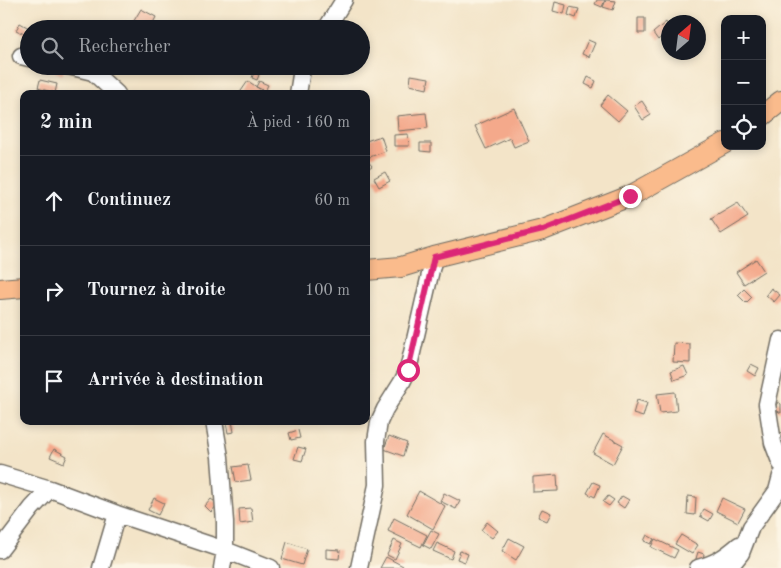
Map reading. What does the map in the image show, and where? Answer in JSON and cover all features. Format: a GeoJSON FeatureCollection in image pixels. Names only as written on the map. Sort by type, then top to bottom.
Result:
{"type":"FeatureCollection","features":[{"type":"Feature","properties":{"kind":"main road"},"geometry":{"type":"LineString","coordinates":[[766,113],[781,101]]}},
{"type":"Feature","properties":{"kind":"main road"},"geometry":{"type":"LineString","coordinates":[[370,270],[402,267],[434,257],[543,230],[630,196],[721,145]]}},
{"type":"Feature","properties":{"kind":"main road"},"geometry":{"type":"LineString","coordinates":[[0,289],[20,287]]}},
{"type":"Feature","properties":{"kind":"street"},"geometry":{"type":"LineString","coordinates":[[332,20],[344,0]]}},
{"type":"Feature","properties":{"kind":"street"},"geometry":{"type":"LineString","coordinates":[[96,75],[113,90]]}},
{"type":"Feature","properties":{"kind":"street"},"geometry":{"type":"LineString","coordinates":[[299,90],[301,75]]}},
{"type":"Feature","properties":{"kind":"street"},"geometry":{"type":"LineString","coordinates":[[359,568],[377,485],[376,441],[379,422],[408,370],[434,257]]}},
{"type":"Feature","properties":{"kind":"street"},"geometry":{"type":"LineString","coordinates":[[781,340],[767,404],[773,443],[781,464]]}},
{"type":"Feature","properties":{"kind":"street"},"geometry":{"type":"LineString","coordinates":[[215,425],[220,457],[225,522],[226,550],[222,568]]}},
{"type":"Feature","properties":{"kind":"street"},"geometry":{"type":"LineString","coordinates":[[0,474],[50,489],[117,514],[226,550],[271,568]]}},
{"type":"Feature","properties":{"kind":"street"},"geometry":{"type":"LineString","coordinates":[[729,568],[741,553],[751,527],[777,491],[781,476]]}},
{"type":"Feature","properties":{"kind":"street"},"geometry":{"type":"LineString","coordinates":[[0,550],[32,508],[50,489]]}},
{"type":"Feature","properties":{"kind":"street"},"geometry":{"type":"LineString","coordinates":[[101,568],[117,514]]}},
{"type":"Feature","properties":{"kind":"street"},"geometry":{"type":"LineString","coordinates":[[698,568],[724,558],[746,538]]}},
{"type":"Feature","properties":{"kind":"building"},"geometry":{"type":"Polygon","coordinates":[[[597,0],[605,0],[602,7],[595,4],[597,0]]]}},
{"type":"Feature","properties":{"kind":"building"},"geometry":{"type":"Polygon","coordinates":[[[606,0],[616,1],[613,10],[603,7],[606,0]]]}},
{"type":"Feature","properties":{"kind":"building"},"geometry":{"type":"Polygon","coordinates":[[[555,2],[566,5],[564,14],[553,11],[555,2]]]}},
{"type":"Feature","properties":{"kind":"building"},"geometry":{"type":"Polygon","coordinates":[[[570,7],[579,9],[576,18],[568,15],[570,7]]]}},
{"type":"Feature","properties":{"kind":"building"},"geometry":{"type":"Polygon","coordinates":[[[141,9],[156,17],[154,20],[134,20],[141,9]]]}},
{"type":"Feature","properties":{"kind":"building"},"geometry":{"type":"Polygon","coordinates":[[[638,18],[645,18],[645,33],[638,33],[638,18]]]}},
{"type":"Feature","properties":{"kind":"building"},"geometry":{"type":"Polygon","coordinates":[[[20,23],[20,32],[16,30],[20,23]]]}},
{"type":"Feature","properties":{"kind":"building"},"geometry":{"type":"Polygon","coordinates":[[[661,26],[661,37],[658,40],[653,33],[661,26]]]}},
{"type":"Feature","properties":{"kind":"building"},"geometry":{"type":"Polygon","coordinates":[[[588,40],[595,43],[589,57],[582,54],[588,40]]]}},
{"type":"Feature","properties":{"kind":"building"},"geometry":{"type":"Polygon","coordinates":[[[253,75],[259,75],[257,80],[252,78],[253,75]]]}},
{"type":"Feature","properties":{"kind":"building"},"geometry":{"type":"Polygon","coordinates":[[[411,75],[429,78],[427,89],[410,85],[411,75]]]}},
{"type":"Feature","properties":{"kind":"building"},"geometry":{"type":"Polygon","coordinates":[[[588,77],[596,81],[593,88],[585,84],[588,77]]]}},
{"type":"Feature","properties":{"kind":"building"},"geometry":{"type":"Polygon","coordinates":[[[40,80],[57,84],[56,90],[38,88],[40,80]]]}},
{"type":"Feature","properties":{"kind":"building"},"geometry":{"type":"Polygon","coordinates":[[[248,81],[261,90],[242,90],[248,81]]]}},
{"type":"Feature","properties":{"kind":"building"},"geometry":{"type":"Polygon","coordinates":[[[259,81],[268,85],[266,90],[256,87],[259,81]]]}},
{"type":"Feature","properties":{"kind":"building"},"geometry":{"type":"Polygon","coordinates":[[[608,95],[627,111],[618,121],[600,105],[608,95]]]}},
{"type":"Feature","properties":{"kind":"building"},"geometry":{"type":"Polygon","coordinates":[[[642,101],[651,115],[643,120],[634,106],[642,101]]]}},
{"type":"Feature","properties":{"kind":"building"},"geometry":{"type":"Polygon","coordinates":[[[514,108],[529,141],[514,147],[510,138],[486,149],[475,126],[514,108]]]}},
{"type":"Feature","properties":{"kind":"building"},"geometry":{"type":"Polygon","coordinates":[[[426,113],[428,128],[398,131],[397,116],[426,113]]]}},
{"type":"Feature","properties":{"kind":"building"},"geometry":{"type":"Polygon","coordinates":[[[408,134],[409,146],[394,146],[394,135],[408,134]]]}},
{"type":"Feature","properties":{"kind":"building"},"geometry":{"type":"Polygon","coordinates":[[[381,136],[386,151],[370,157],[370,140],[381,136]]]}},
{"type":"Feature","properties":{"kind":"building"},"geometry":{"type":"Polygon","coordinates":[[[420,143],[431,143],[431,152],[420,151],[420,143]]]}},
{"type":"Feature","properties":{"kind":"building"},"geometry":{"type":"Polygon","coordinates":[[[385,172],[390,181],[379,187],[374,178],[385,172]]]}},
{"type":"Feature","properties":{"kind":"building"},"geometry":{"type":"Polygon","coordinates":[[[738,203],[748,217],[721,234],[711,219],[738,203]]]}},
{"type":"Feature","properties":{"kind":"building"},"geometry":{"type":"Polygon","coordinates":[[[756,259],[764,271],[744,284],[736,272],[756,259]]]}},
{"type":"Feature","properties":{"kind":"building"},"geometry":{"type":"Polygon","coordinates":[[[771,288],[780,295],[774,302],[766,295],[771,288]]]}},
{"type":"Feature","properties":{"kind":"building"},"geometry":{"type":"Polygon","coordinates":[[[744,289],[752,297],[746,303],[738,295],[744,289]]]}},
{"type":"Feature","properties":{"kind":"building"},"geometry":{"type":"Polygon","coordinates":[[[674,343],[690,344],[690,363],[673,362],[674,343]]]}},
{"type":"Feature","properties":{"kind":"building"},"geometry":{"type":"Polygon","coordinates":[[[751,364],[759,368],[755,376],[747,371],[751,364]]]}},
{"type":"Feature","properties":{"kind":"building"},"geometry":{"type":"Polygon","coordinates":[[[684,366],[688,375],[674,380],[671,371],[684,366]]]}},
{"type":"Feature","properties":{"kind":"building"},"geometry":{"type":"Polygon","coordinates":[[[675,392],[677,411],[660,413],[657,394],[675,392]]]}},
{"type":"Feature","properties":{"kind":"building"},"geometry":{"type":"Polygon","coordinates":[[[637,400],[647,403],[643,417],[633,414],[637,400]]]}},
{"type":"Feature","properties":{"kind":"building"},"geometry":{"type":"Polygon","coordinates":[[[778,402],[781,404],[781,413],[774,409],[778,402]]]}},
{"type":"Feature","properties":{"kind":"building"},"geometry":{"type":"Polygon","coordinates":[[[227,425],[233,425],[234,432],[228,433],[227,425]]]}},
{"type":"Feature","properties":{"kind":"building"},"geometry":{"type":"Polygon","coordinates":[[[298,430],[300,438],[291,440],[289,433],[298,430]]]}},
{"type":"Feature","properties":{"kind":"building"},"geometry":{"type":"Polygon","coordinates":[[[603,434],[623,445],[613,464],[593,453],[603,434]]]}},
{"type":"Feature","properties":{"kind":"building"},"geometry":{"type":"Polygon","coordinates":[[[389,436],[407,443],[403,456],[384,449],[389,436]]]}},
{"type":"Feature","properties":{"kind":"building"},"geometry":{"type":"Polygon","coordinates":[[[298,447],[306,449],[302,461],[294,459],[298,447]]]}},
{"type":"Feature","properties":{"kind":"building"},"geometry":{"type":"Polygon","coordinates":[[[54,449],[67,456],[64,463],[50,457],[54,449]]]}},
{"type":"Feature","properties":{"kind":"building"},"geometry":{"type":"Polygon","coordinates":[[[248,465],[251,480],[236,482],[233,467],[248,465]]]}},
{"type":"Feature","properties":{"kind":"building"},"geometry":{"type":"Polygon","coordinates":[[[557,475],[558,491],[533,492],[533,477],[557,475]]]}},
{"type":"Feature","properties":{"kind":"building"},"geometry":{"type":"Polygon","coordinates":[[[593,482],[600,485],[595,497],[587,493],[593,482]]]}},
{"type":"Feature","properties":{"kind":"building"},"geometry":{"type":"Polygon","coordinates":[[[419,491],[445,506],[433,529],[407,514],[419,491]]]}},
{"type":"Feature","properties":{"kind":"building"},"geometry":{"type":"Polygon","coordinates":[[[444,493],[460,501],[456,509],[440,501],[444,493]]]}},
{"type":"Feature","properties":{"kind":"building"},"geometry":{"type":"Polygon","coordinates":[[[608,496],[614,500],[609,506],[603,502],[608,496]]]}},
{"type":"Feature","properties":{"kind":"building"},"geometry":{"type":"Polygon","coordinates":[[[622,496],[629,500],[624,508],[617,503],[622,496]]]}},
{"type":"Feature","properties":{"kind":"building"},"geometry":{"type":"Polygon","coordinates":[[[688,496],[696,497],[695,515],[687,514],[688,496]]]}},
{"type":"Feature","properties":{"kind":"building"},"geometry":{"type":"Polygon","coordinates":[[[154,498],[164,503],[158,515],[148,510],[154,498]]]}},
{"type":"Feature","properties":{"kind":"building"},"geometry":{"type":"Polygon","coordinates":[[[722,498],[745,509],[738,522],[716,511],[722,498]]]}},
{"type":"Feature","properties":{"kind":"building"},"geometry":{"type":"Polygon","coordinates":[[[211,499],[218,504],[211,512],[205,506],[211,499]]]}},
{"type":"Feature","properties":{"kind":"building"},"geometry":{"type":"Polygon","coordinates":[[[251,508],[253,522],[240,524],[239,509],[251,508]]]}},
{"type":"Feature","properties":{"kind":"building"},"geometry":{"type":"Polygon","coordinates":[[[542,509],[551,513],[547,521],[538,517],[542,509]]]}},
{"type":"Feature","properties":{"kind":"building"},"geometry":{"type":"Polygon","coordinates":[[[704,509],[713,514],[709,521],[700,516],[704,509]]]}},
{"type":"Feature","properties":{"kind":"building"},"geometry":{"type":"Polygon","coordinates":[[[394,518],[427,535],[421,547],[388,531],[394,518]]]}},
{"type":"Feature","properties":{"kind":"building"},"geometry":{"type":"Polygon","coordinates":[[[487,522],[498,531],[492,538],[481,530],[487,522]]]}},
{"type":"Feature","properties":{"kind":"building"},"geometry":{"type":"Polygon","coordinates":[[[431,530],[439,534],[431,549],[423,545],[431,530]]]}},
{"type":"Feature","properties":{"kind":"building"},"geometry":{"type":"Polygon","coordinates":[[[647,535],[654,539],[651,544],[644,541],[647,535]]]}},
{"type":"Feature","properties":{"kind":"building"},"geometry":{"type":"Polygon","coordinates":[[[681,535],[698,545],[692,554],[675,544],[681,535]]]}},
{"type":"Feature","properties":{"kind":"building"},"geometry":{"type":"Polygon","coordinates":[[[509,538],[524,546],[516,560],[502,551],[509,538]]]}},
{"type":"Feature","properties":{"kind":"building"},"geometry":{"type":"Polygon","coordinates":[[[655,539],[678,550],[674,558],[651,547],[655,539]]]}},
{"type":"Feature","properties":{"kind":"building"},"geometry":{"type":"Polygon","coordinates":[[[394,540],[402,544],[395,559],[387,555],[394,540]]]}},
{"type":"Feature","properties":{"kind":"building"},"geometry":{"type":"Polygon","coordinates":[[[287,542],[307,549],[302,565],[282,559],[287,542]]]}},
{"type":"Feature","properties":{"kind":"building"},"geometry":{"type":"Polygon","coordinates":[[[437,543],[454,551],[451,559],[433,551],[437,543]]]}},
{"type":"Feature","properties":{"kind":"building"},"geometry":{"type":"Polygon","coordinates":[[[326,549],[340,550],[339,559],[326,558],[326,549]]]}},
{"type":"Feature","properties":{"kind":"building"},"geometry":{"type":"Polygon","coordinates":[[[460,551],[468,554],[465,562],[457,559],[460,551]]]}},
{"type":"Feature","properties":{"kind":"building"},"geometry":{"type":"Polygon","coordinates":[[[698,552],[704,554],[702,564],[695,562],[698,552]]]}},
{"type":"Feature","properties":{"kind":"building"},"geometry":{"type":"Polygon","coordinates":[[[386,557],[403,566],[402,568],[380,568],[386,557]]]}},
{"type":"Feature","properties":{"kind":"route"},"geometry":{"type":"LineString","coordinates":[[408,370],[434,257],[543,230],[630,196]]}}]}
